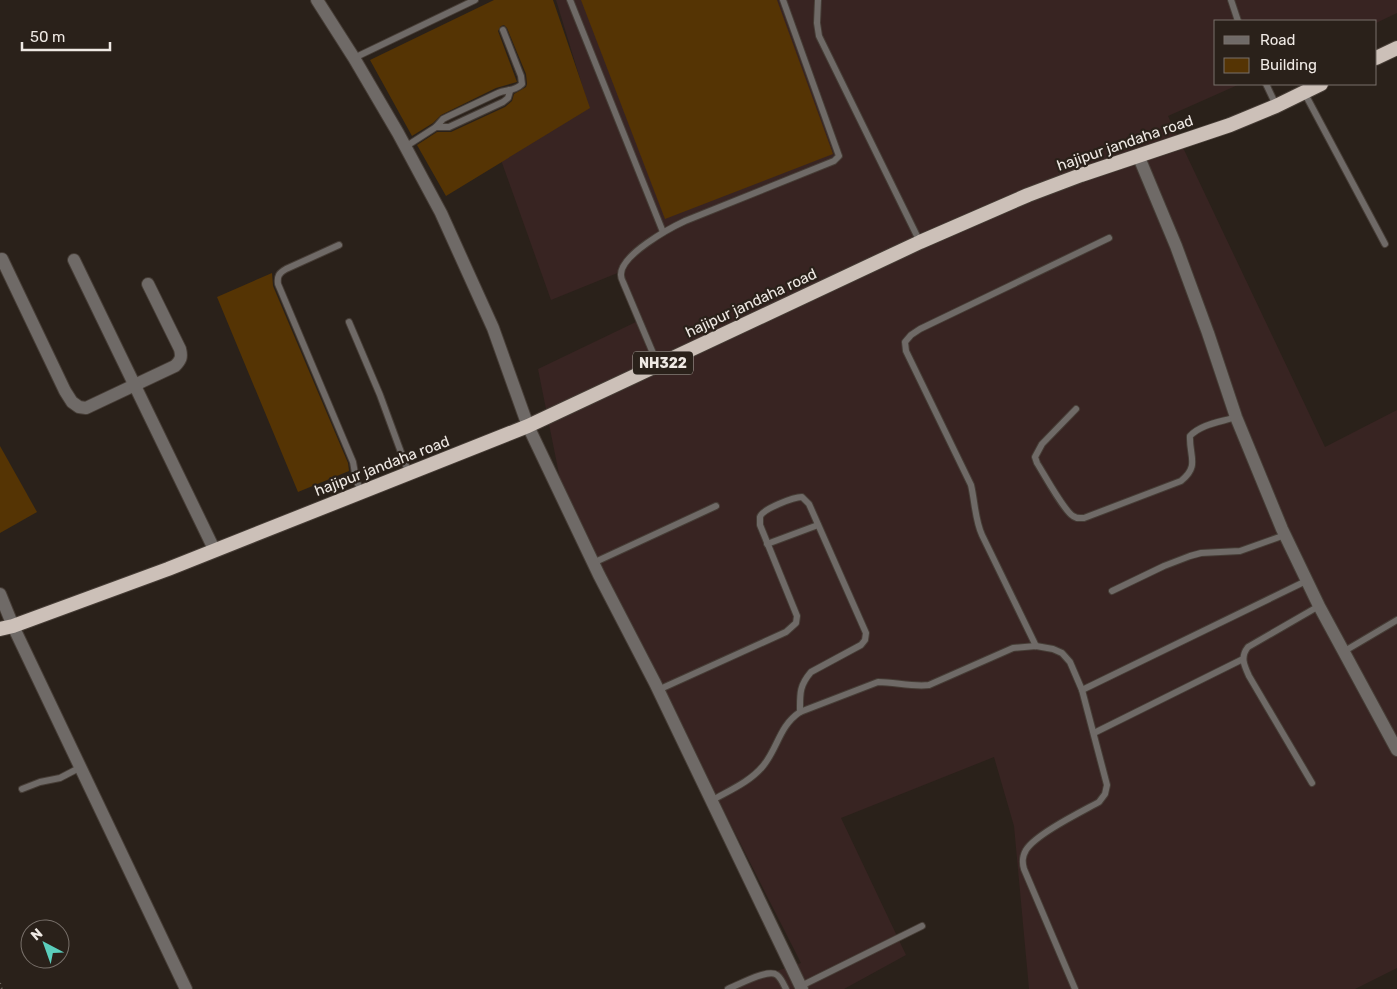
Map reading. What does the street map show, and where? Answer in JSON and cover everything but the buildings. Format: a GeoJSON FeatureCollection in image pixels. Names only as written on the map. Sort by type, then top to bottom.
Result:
{"type":"FeatureCollection","features":[{"type":"Feature","properties":{"kind":"highway"},"geometry":{"type":"LineString","coordinates":[[1377,58],[1397,48]]}},
{"type":"Feature","properties":{"kind":"highway","name":"hajipur jandaha road"},"geometry":{"type":"LineString","coordinates":[[7,628],[168,569],[214,549],[528,426],[920,242],[1049,186],[1199,136],[1276,106],[1319,85]]}},
{"type":"Feature","properties":{"kind":"street"},"geometry":{"type":"LineString","coordinates":[[317,0],[354,58],[441,213],[478,292],[506,362],[528,426],[802,988]]}},
{"type":"Feature","properties":{"kind":"street"},"geometry":{"type":"LineString","coordinates":[[1138,155],[1179,255],[1236,417],[1285,535],[1319,606],[1397,750]]}},
{"type":"Feature","properties":{"kind":"street"},"geometry":{"type":"LineString","coordinates":[[2,259],[72,402],[79,407],[86,408],[180,362],[182,356],[148,284]]}},
{"type":"Feature","properties":{"kind":"street"},"geometry":{"type":"LineString","coordinates":[[74,260],[214,549]]}},
{"type":"Feature","properties":{"kind":"street"},"geometry":{"type":"LineString","coordinates":[[0,594],[7,628],[81,767],[186,989]]}},
{"type":"Feature","properties":{"kind":"lane"},"geometry":{"type":"LineString","coordinates":[[354,58],[475,0]]}},
{"type":"Feature","properties":{"kind":"lane"},"geometry":{"type":"LineString","coordinates":[[570,0],[663,232]]}},
{"type":"Feature","properties":{"kind":"lane"},"geometry":{"type":"LineString","coordinates":[[658,365],[620,274],[623,266],[643,246],[663,232],[694,217],[834,161],[839,156],[783,0]]}},
{"type":"Feature","properties":{"kind":"lane"},"geometry":{"type":"LineString","coordinates":[[818,0],[817,23],[819,36],[920,242]]}},
{"type":"Feature","properties":{"kind":"lane"},"geometry":{"type":"LineString","coordinates":[[1231,0],[1238,20]]}},
{"type":"Feature","properties":{"kind":"lane"},"geometry":{"type":"LineString","coordinates":[[405,146],[436,128],[443,119],[503,90],[510,91],[522,84],[502,30]]}},
{"type":"Feature","properties":{"kind":"lane"},"geometry":{"type":"LineString","coordinates":[[1266,85],[1276,106]]}},
{"type":"Feature","properties":{"kind":"lane"},"geometry":{"type":"LineString","coordinates":[[436,128],[450,128],[503,102],[508,98],[510,91]]}},
{"type":"Feature","properties":{"kind":"lane"},"geometry":{"type":"LineString","coordinates":[[1304,92],[1385,244]]}},
{"type":"Feature","properties":{"kind":"lane"},"geometry":{"type":"LineString","coordinates":[[1036,646],[978,526],[971,485],[906,351],[905,342],[920,329],[1109,238]]}},
{"type":"Feature","properties":{"kind":"lane"},"geometry":{"type":"LineString","coordinates":[[339,246],[286,269],[281,272],[278,279],[353,462],[361,492]]}},
{"type":"Feature","properties":{"kind":"lane"},"geometry":{"type":"LineString","coordinates":[[349,322],[380,395],[409,474]]}},
{"type":"Feature","properties":{"kind":"lane"},"geometry":{"type":"LineString","coordinates":[[1076,409],[1042,444],[1035,457],[1065,507],[1077,519],[1181,481],[1189,475],[1193,467],[1190,436],[1202,427],[1236,417]]}},
{"type":"Feature","properties":{"kind":"lane"},"geometry":{"type":"LineString","coordinates":[[658,690],[786,632],[796,623],[797,616],[760,526],[760,518],[763,512],[797,497],[806,499],[866,633],[865,640],[861,645],[811,672],[801,685],[800,712]]}},
{"type":"Feature","properties":{"kind":"lane"},"geometry":{"type":"LineString","coordinates":[[594,562],[716,506]]}},
{"type":"Feature","properties":{"kind":"lane"},"geometry":{"type":"LineString","coordinates":[[767,544],[818,525]]}},
{"type":"Feature","properties":{"kind":"lane"},"geometry":{"type":"LineString","coordinates":[[1112,591],[1164,566],[1190,556],[1201,553],[1240,550],[1285,535]]}},
{"type":"Feature","properties":{"kind":"lane"},"geometry":{"type":"LineString","coordinates":[[1082,690],[1306,581]]}},
{"type":"Feature","properties":{"kind":"lane"},"geometry":{"type":"LineString","coordinates":[[1312,783],[1249,676],[1243,658],[1248,647],[1319,606]]}},
{"type":"Feature","properties":{"kind":"lane"},"geometry":{"type":"LineString","coordinates":[[1343,652],[1397,620]]}},
{"type":"Feature","properties":{"kind":"lane"},"geometry":{"type":"LineString","coordinates":[[711,801],[757,773],[765,764],[785,726],[791,718],[800,712],[878,682],[920,686],[929,685],[1013,648],[1036,646],[1053,649],[1062,653],[1070,662],[1082,690],[1107,785],[1105,794],[1099,802],[1035,840],[1026,849],[1022,859],[1024,869],[1076,989]]}},
{"type":"Feature","properties":{"kind":"lane"},"geometry":{"type":"LineString","coordinates":[[1094,733],[1243,658]]}},
{"type":"Feature","properties":{"kind":"lane"},"geometry":{"type":"LineString","coordinates":[[22,789],[40,782],[60,778],[81,767]]}},
{"type":"Feature","properties":{"kind":"lane"},"geometry":{"type":"LineString","coordinates":[[802,988],[922,926]]}},
{"type":"Feature","properties":{"kind":"lane"},"geometry":{"type":"LineString","coordinates":[[728,989],[763,974],[771,973],[777,975],[786,989]]}},
{"type":"Feature","properties":{"kind":"path"},"geometry":{"type":"LineString","coordinates":[[0,983],[2,989]]}},
{"type":"Feature","properties":{"kind":"shaded area"},"geometry":{"type":"Polygon","coordinates":[[[556,0],[1397,0],[1397,13],[1377,23],[1377,20],[1214,20],[1214,85],[1238,85],[1168,116],[1325,447],[1397,410],[1397,968],[1355,989],[1029,989],[1014,826],[994,757],[841,818],[906,955],[844,989],[722,989],[801,963],[563,494],[538,369],[640,320],[620,272],[551,300],[496,146],[589,108],[556,0]]]}}]}
